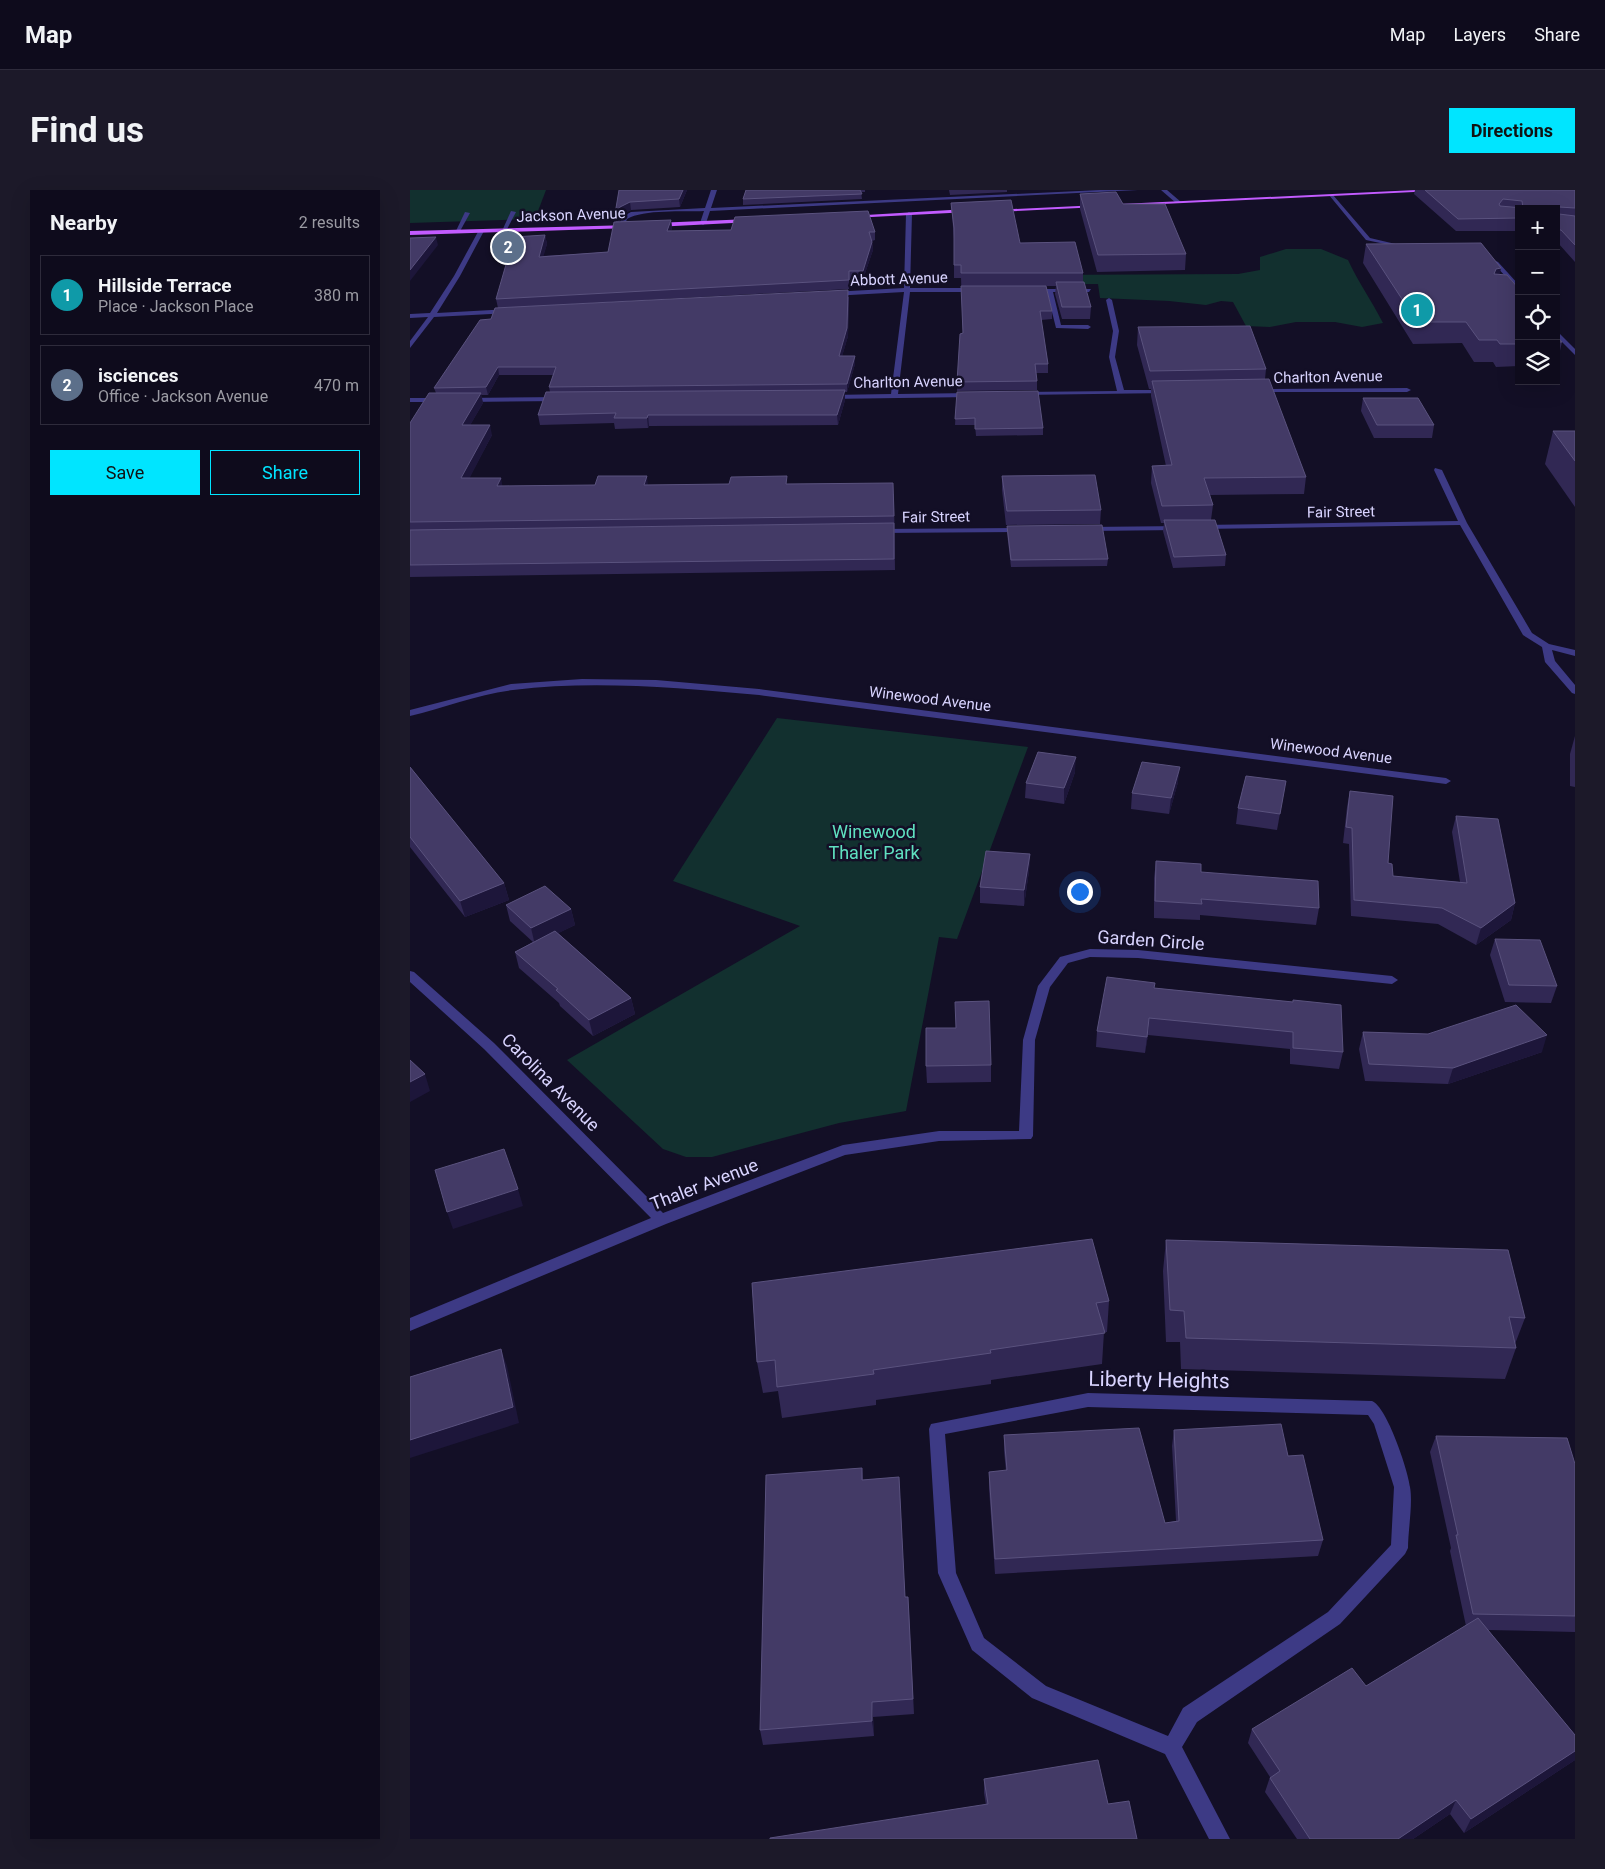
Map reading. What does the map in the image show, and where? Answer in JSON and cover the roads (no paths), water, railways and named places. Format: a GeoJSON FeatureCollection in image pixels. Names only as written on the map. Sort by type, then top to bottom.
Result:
{"type":"FeatureCollection","features":[{"type":"Feature","properties":{"kind":"main road"},"geometry":{"type":"LineString","coordinates":[[990,210],[1452,190]]}},
{"type":"Feature","properties":{"kind":"main road"},"geometry":{"type":"LineString","coordinates":[[841,217],[970,211]]}},
{"type":"Feature","properties":{"kind":"main road","name":"Jackson Avenue"},"geometry":{"type":"LineString","coordinates":[[649,225],[752,221]]}},
{"type":"Feature","properties":{"kind":"main road","name":"Jackson Avenue"},"geometry":{"type":"LineString","coordinates":[[410,233],[640,226]]}},
{"type":"Feature","properties":{"kind":"street"},"geometry":{"type":"LineString","coordinates":[[703,223],[714,190]]}},
{"type":"Feature","properties":{"kind":"street"},"geometry":{"type":"LineString","coordinates":[[622,226],[624,218],[631,214],[1135,190]]}},
{"type":"Feature","properties":{"kind":"street"},"geometry":{"type":"LineString","coordinates":[[1164,190],[1178,202]]}},
{"type":"Feature","properties":{"kind":"street"},"geometry":{"type":"LineString","coordinates":[[917,193],[926,199]]}},
{"type":"Feature","properties":{"kind":"street"},"geometry":{"type":"LineString","coordinates":[[1331,196],[1368,239],[1407,248]]}},
{"type":"Feature","properties":{"kind":"street"},"geometry":{"type":"LineString","coordinates":[[504,230],[513,212]]}},
{"type":"Feature","properties":{"kind":"street"},"geometry":{"type":"LineString","coordinates":[[457,232],[467,213]]}},
{"type":"Feature","properties":{"kind":"street"},"geometry":{"type":"LineString","coordinates":[[894,396],[907,290],[909,214]]}},
{"type":"Feature","properties":{"kind":"street"},"geometry":{"type":"LineString","coordinates":[[410,346],[433,315],[466,261],[481,231]]}},
{"type":"Feature","properties":{"kind":"street"},"geometry":{"type":"LineString","coordinates":[[1482,258],[1496,263],[1515,285]]}},
{"type":"Feature","properties":{"kind":"street","name":"Abbott Avenue"},"geometry":{"type":"LineString","coordinates":[[827,294],[907,290],[984,290]]}},
{"type":"Feature","properties":{"kind":"street"},"geometry":{"type":"LineString","coordinates":[[1024,290],[1089,290]]}},
{"type":"Feature","properties":{"kind":"street"},"geometry":{"type":"LineString","coordinates":[[1050,290],[1058,327],[1088,327]]}},
{"type":"Feature","properties":{"kind":"street"},"geometry":{"type":"LineString","coordinates":[[1510,292],[1515,291]]}},
{"type":"Feature","properties":{"kind":"street"},"geometry":{"type":"LineString","coordinates":[[1109,300],[1116,331],[1112,357],[1120,393]]}},
{"type":"Feature","properties":{"kind":"street"},"geometry":{"type":"LineString","coordinates":[[410,316],[516,311]]}},
{"type":"Feature","properties":{"kind":"street"},"geometry":{"type":"LineString","coordinates":[[1560,336],[1575,353]]}},
{"type":"Feature","properties":{"kind":"street","name":"Charlton Avenue"},"geometry":{"type":"LineString","coordinates":[[1249,391],[1407,390]]}},
{"type":"Feature","properties":{"kind":"street"},"geometry":{"type":"LineString","coordinates":[[1015,394],[1180,392]]}},
{"type":"Feature","properties":{"kind":"street","name":"Charlton Avenue"},"geometry":{"type":"LineString","coordinates":[[825,397],[978,395]]}},
{"type":"Feature","properties":{"kind":"street"},"geometry":{"type":"LineString","coordinates":[[459,400],[568,399]]}},
{"type":"Feature","properties":{"kind":"street"},"geometry":{"type":"LineString","coordinates":[[410,400],[450,400]]}},
{"type":"Feature","properties":{"kind":"street"},"geometry":{"type":"LineString","coordinates":[[1438,470],[1463,523],[1528,636],[1546,646],[1575,653]]}},
{"type":"Feature","properties":{"kind":"street","name":"Fair Street"},"geometry":{"type":"LineString","coordinates":[[1077,529],[1463,523]]}},
{"type":"Feature","properties":{"kind":"street","name":"Fair Street"},"geometry":{"type":"LineString","coordinates":[[868,532],[1027,530]]}},
{"type":"Feature","properties":{"kind":"street"},"geometry":{"type":"LineString","coordinates":[[1546,646],[1550,662],[1575,691]]}},
{"type":"Feature","properties":{"kind":"street","name":"Winewood Avenue"},"geometry":{"type":"LineString","coordinates":[[410,714],[511,687],[582,682],[656,683],[760,692],[1446,781]]}},
{"type":"Feature","properties":{"kind":"street","name":"Garden Circle"},"geometry":{"type":"LineString","coordinates":[[1026,1136],[1029,1040],[1044,986],[1064,960],[1090,953],[1138,954],[1392,980]]}},
{"type":"Feature","properties":{"kind":"street","name":"Carolina Avenue"},"geometry":{"type":"LineString","coordinates":[[410,975],[489,1046],[661,1220]]}},
{"type":"Feature","properties":{"kind":"street","name":"Thaler Avenue"},"geometry":{"type":"LineString","coordinates":[[410,1325],[661,1220],[843,1150],[939,1136],[1026,1136]]}},
{"type":"Feature","properties":{"kind":"street","name":"Liberty Heights"},"geometry":{"type":"LineString","coordinates":[[1088,1400],[1372,1408],[1381,1421],[1402,1487],[1399,1548],[1334,1618],[1190,1715],[1172,1747],[1039,1692],[978,1644],[946,1573],[937,1429],[1088,1400]]}},
{"type":"Feature","properties":{"kind":"street"},"geometry":{"type":"LineString","coordinates":[[1172,1747],[1220,1839]]}},
{"type":"Feature","properties":{"kind":"place","name":"isciences"},"geometry":{"type":"Point","coordinates":[508,247]}},
{"type":"Feature","properties":{"kind":"place","name":"Hillside Terrace"},"geometry":{"type":"Point","coordinates":[1417,310]}},
{"type":"Feature","properties":{"kind":"park label","name":"Winewood Thaler Park"},"geometry":{"type":"Point","coordinates":[874,841]}}]}
